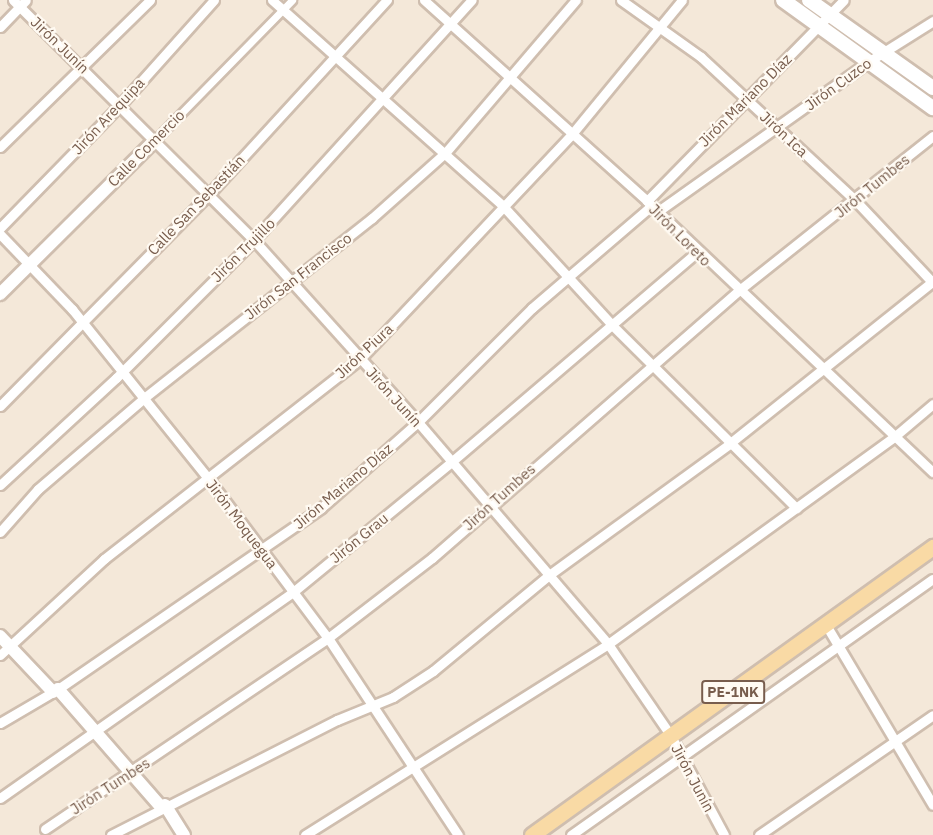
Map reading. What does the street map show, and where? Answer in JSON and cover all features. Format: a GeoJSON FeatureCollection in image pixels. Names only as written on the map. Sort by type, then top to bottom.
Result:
{"type":"FeatureCollection","features":[{"type":"Feature","properties":{"kind":"main road"},"geometry":{"type":"LineString","coordinates":[[783,0],[933,108]]}},
{"type":"Feature","properties":{"kind":"main road"},"geometry":{"type":"LineString","coordinates":[[809,0],[933,88]]}},
{"type":"Feature","properties":{"kind":"main road","name":"PE-1NK"},"geometry":{"type":"LineString","coordinates":[[532,835],[933,547]]}},
{"type":"Feature","properties":{"kind":"street"},"geometry":{"type":"LineString","coordinates":[[0,147],[150,0]]}},
{"type":"Feature","properties":{"kind":"street","name":"Jirón Arequipa"},"geometry":{"type":"LineString","coordinates":[[0,228],[120,105],[214,0]]}},
{"type":"Feature","properties":{"kind":"street"},"geometry":{"type":"LineString","coordinates":[[272,0],[446,152],[504,207],[612,325],[729,444],[796,508]]}},
{"type":"Feature","properties":{"kind":"street","name":"Calle Comercio"},"geometry":{"type":"LineString","coordinates":[[0,294],[292,0]]}},
{"type":"Feature","properties":{"kind":"street","name":"Calle San Sebastián"},"geometry":{"type":"LineString","coordinates":[[0,406],[210,193],[334,55],[387,0]]}},
{"type":"Feature","properties":{"kind":"street","name":"Jirón Loreto"},"geometry":{"type":"LineString","coordinates":[[424,0],[509,80],[652,206],[738,291],[933,472]]}},
{"type":"Feature","properties":{"kind":"street","name":"Jirón Trujillo"},"geometry":{"type":"LineString","coordinates":[[0,485],[120,372],[254,240],[385,99],[472,0]]}},
{"type":"Feature","properties":{"kind":"street","name":"Jirón San Francisco"},"geometry":{"type":"LineString","coordinates":[[0,532],[38,489],[144,398],[291,280],[372,219],[446,152],[576,0]]}},
{"type":"Feature","properties":{"kind":"street","name":"Jirón Ica"},"geometry":{"type":"LineString","coordinates":[[621,0],[659,25],[744,98],[856,201],[933,282]]}},
{"type":"Feature","properties":{"kind":"street","name":"Jirón Piura"},"geometry":{"type":"LineString","coordinates":[[5,651],[104,559],[360,359],[572,134],[659,25],[682,0]]}},
{"type":"Feature","properties":{"kind":"street","name":"Jirón Mariano Díaz"},"geometry":{"type":"LineString","coordinates":[[0,723],[56,690],[321,508],[418,422],[532,308],[569,279],[652,206],[744,98],[844,0]]}},
{"type":"Feature","properties":{"kind":"street"},"geometry":{"type":"LineString","coordinates":[[0,27],[20,2]]}},
{"type":"Feature","properties":{"kind":"street","name":"Jirón Junín"},"geometry":{"type":"LineString","coordinates":[[20,2],[83,68],[210,193],[291,280],[418,422],[450,464],[489,505],[608,644],[671,736],[679,757],[724,835]]}},
{"type":"Feature","properties":{"kind":"street","name":"Jirón Cuzco"},"geometry":{"type":"LineString","coordinates":[[652,206],[777,128],[868,62],[933,21]]}},
{"type":"Feature","properties":{"kind":"street","name":"Jirón Tumbes"},"geometry":{"type":"LineString","coordinates":[[45,830],[328,638],[432,558],[489,505],[738,291],[856,201],[933,136]]}},
{"type":"Feature","properties":{"kind":"street","name":"Jirón Moquegua"},"geometry":{"type":"LineString","coordinates":[[0,234],[82,323],[207,477],[328,638],[375,705],[458,835]]}},
{"type":"Feature","properties":{"kind":"street","name":"Jirón Grau"},"geometry":{"type":"LineString","coordinates":[[0,798],[95,734],[293,592],[450,464],[697,252]]}},
{"type":"Feature","properties":{"kind":"street"},"geometry":{"type":"LineString","coordinates":[[111,835],[163,806],[375,705],[433,671],[549,575],[729,444],[933,282]]}},
{"type":"Feature","properties":{"kind":"street"},"geometry":{"type":"LineString","coordinates":[[305,835],[608,644],[668,597],[894,437],[933,404]]}},
{"type":"Feature","properties":{"kind":"street"},"geometry":{"type":"LineString","coordinates":[[571,835],[933,579]]}},
{"type":"Feature","properties":{"kind":"street"},"geometry":{"type":"LineString","coordinates":[[826,625],[933,804]]}},
{"type":"Feature","properties":{"kind":"street"},"geometry":{"type":"LineString","coordinates":[[0,636],[5,651],[56,690],[128,774],[163,806],[184,835]]}},
{"type":"Feature","properties":{"kind":"street"},"geometry":{"type":"LineString","coordinates":[[759,835],[895,739],[933,715]]}},
{"type":"Feature","properties":{"kind":"shaded area"},"geometry":{"type":"Polygon","coordinates":[[[0,0],[933,0],[933,835],[0,835],[0,0]]]}}]}
